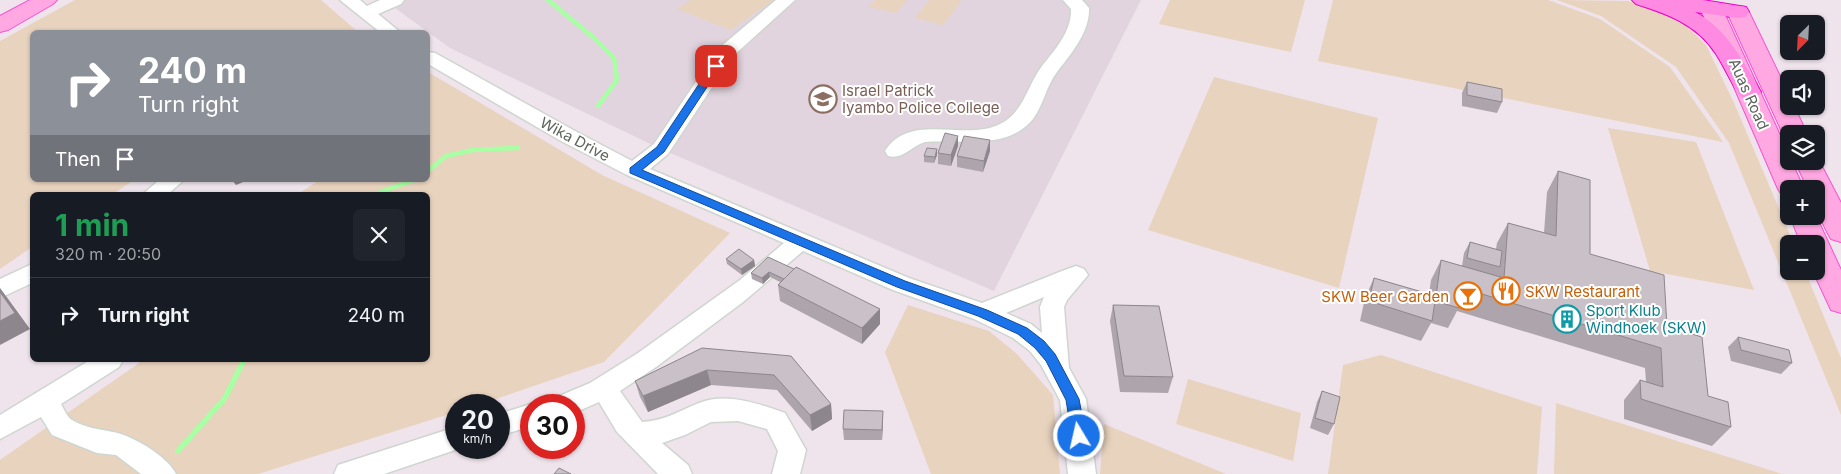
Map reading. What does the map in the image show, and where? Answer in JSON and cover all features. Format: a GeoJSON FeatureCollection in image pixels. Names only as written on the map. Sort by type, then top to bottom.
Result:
{"type":"FeatureCollection","features":[{"type":"Feature","properties":{"kind":"highway"},"geometry":{"type":"LineString","coordinates":[[1643,0],[1678,10],[1711,31],[1723,46],[1749,92]]}},
{"type":"Feature","properties":{"kind":"highway"},"geometry":{"type":"LineString","coordinates":[[1663,0],[1725,4]]}},
{"type":"Feature","properties":{"kind":"main road"},"geometry":{"type":"LineString","coordinates":[[0,11],[22,0]]}},
{"type":"Feature","properties":{"kind":"main road"},"geometry":{"type":"LineString","coordinates":[[0,25],[46,0]]}},
{"type":"Feature","properties":{"kind":"main road","name":"Auas Road"},"geometry":{"type":"LineString","coordinates":[[1725,4],[1749,92],[1787,180]]}},
{"type":"Feature","properties":{"kind":"main road","name":"Auas Road"},"geometry":{"type":"LineString","coordinates":[[1725,4],[1790,125]]}},
{"type":"Feature","properties":{"kind":"main road"},"geometry":{"type":"LineString","coordinates":[[1812,170],[1841,232]]}},
{"type":"Feature","properties":{"kind":"main road"},"geometry":{"type":"LineString","coordinates":[[1825,266],[1841,302]]}},
{"type":"Feature","properties":{"kind":"street"},"geometry":{"type":"LineString","coordinates":[[350,0],[365,14],[388,30]]}},
{"type":"Feature","properties":{"kind":"street"},"geometry":{"type":"LineString","coordinates":[[365,14],[395,0]]}},
{"type":"Feature","properties":{"kind":"street"},"geometry":{"type":"LineString","coordinates":[[634,170],[661,150],[725,53],[786,0]]}},
{"type":"Feature","properties":{"kind":"street"},"geometry":{"type":"LineString","coordinates":[[895,151],[910,140],[943,134],[993,136],[1021,120],[1034,100],[1041,82],[1059,60],[1080,20],[1080,8],[1072,0]]}},
{"type":"Feature","properties":{"kind":"street","name":"Wika Drive"},"geometry":{"type":"LineString","coordinates":[[430,58],[568,136],[634,170],[901,284],[983,313],[1022,331],[1039,344],[1050,358],[1073,399],[1082,474]]}},
{"type":"Feature","properties":{"kind":"street"},"geometry":{"type":"LineString","coordinates":[[157,192],[170,182]]}},
{"type":"Feature","properties":{"kind":"street"},"geometry":{"type":"LineString","coordinates":[[585,397],[605,388],[774,267],[800,241]]}},
{"type":"Feature","properties":{"kind":"street"},"geometry":{"type":"LineString","coordinates":[[0,289],[30,273]]}},
{"type":"Feature","properties":{"kind":"street"},"geometry":{"type":"LineString","coordinates":[[983,313],[1076,275],[1057,295],[1052,307],[1058,372]]}},
{"type":"Feature","properties":{"kind":"street"},"geometry":{"type":"LineString","coordinates":[[0,428],[107,362]]}},
{"type":"Feature","properties":{"kind":"street"},"geometry":{"type":"LineString","coordinates":[[605,388],[609,400],[636,434],[678,474]]}},
{"type":"Feature","properties":{"kind":"street"},"geometry":{"type":"LineString","coordinates":[[45,401],[60,427],[97,442],[113,442],[125,447],[162,474]]}},
{"type":"Feature","properties":{"kind":"street"},"geometry":{"type":"LineString","coordinates":[[636,434],[657,433],[676,427],[708,411],[738,410],[776,420],[792,450],[786,474]]}},
{"type":"Feature","properties":{"kind":"street"},"geometry":{"type":"LineString","coordinates":[[348,474],[445,442]]}},
{"type":"Feature","properties":{"kind":"shaded area"},"geometry":{"type":"Polygon","coordinates":[[[75,0],[321,0],[356,30],[30,30],[30,182],[131,182],[116,192],[30,192],[30,248],[0,269],[0,41],[75,0]]]}},
{"type":"Feature","properties":{"kind":"shaded area","name":"Israel Patrick Iyambo Police College"},"geometry":{"type":"Polygon","coordinates":[[[384,0],[1141,0],[994,291],[661,149],[450,48],[430,33],[430,30],[425,30],[384,0]]]}},
{"type":"Feature","properties":{"kind":"shaded area"},"geometry":{"type":"Polygon","coordinates":[[[691,0],[773,0],[731,30],[677,9],[691,0]]]}},
{"type":"Feature","properties":{"kind":"shaded area"},"geometry":{"type":"Polygon","coordinates":[[[875,0],[907,0],[896,13],[869,7],[875,0]]]}},
{"type":"Feature","properties":{"kind":"shaded area"},"geometry":{"type":"Polygon","coordinates":[[[929,0],[962,0],[943,25],[915,18],[929,0]]]}},
{"type":"Feature","properties":{"kind":"shaded area"},"geometry":{"type":"Polygon","coordinates":[[[1170,0],[1305,0],[1291,52],[1159,24],[1170,0]]]}},
{"type":"Feature","properties":{"kind":"shaded area"},"geometry":{"type":"Polygon","coordinates":[[[1333,0],[1548,0],[1600,19],[1670,67],[1723,142],[1318,61],[1333,0]]]}},
{"type":"Feature","properties":{"kind":"shaded area"},"geometry":{"type":"Polygon","coordinates":[[[1557,0],[1628,1],[1660,9],[1686,25],[1706,45],[1734,103],[1780,211],[1780,225],[1786,225],[1790,235],[1780,235],[1780,267],[1729,143],[1676,67],[1601,16],[1557,0]]]}},
{"type":"Feature","properties":{"kind":"shaded area"},"geometry":{"type":"Polygon","coordinates":[[[430,73],[602,175],[730,233],[604,362],[510,394],[445,394],[445,415],[258,474],[0,474],[0,460],[139,362],[430,362],[430,192],[301,192],[317,182],[430,182],[430,73]]]}},
{"type":"Feature","properties":{"kind":"shaded area"},"geometry":{"type":"Polygon","coordinates":[[[1214,77],[1378,118],[1339,288],[1148,230],[1214,77]]]}},
{"type":"Feature","properties":{"kind":"shaded area"},"geometry":{"type":"Polygon","coordinates":[[[1608,128],[1696,142],[1754,290],[1650,271],[1608,128]]]}},
{"type":"Feature","properties":{"kind":"shaded area"},"geometry":{"type":"Polygon","coordinates":[[[1785,280],[1809,280],[1841,358],[1841,415],[1785,280]]]}},
{"type":"Feature","properties":{"kind":"shaded area"},"geometry":{"type":"Polygon","coordinates":[[[908,305],[989,331],[1017,354],[1053,395],[1060,474],[931,474],[885,352],[908,305]]]}},
{"type":"Feature","properties":{"kind":"shaded area"},"geometry":{"type":"Polygon","coordinates":[[[1381,355],[1542,407],[1537,474],[1328,474],[1343,365],[1381,355]]]}},
{"type":"Feature","properties":{"kind":"shaded area"},"geometry":{"type":"Polygon","coordinates":[[[1188,379],[1301,413],[1293,461],[1176,424],[1188,379]]]}},
{"type":"Feature","properties":{"kind":"shaded area"},"geometry":{"type":"Polygon","coordinates":[[[1556,403],[1782,474],[1554,474],[1556,403]]]}},
{"type":"Feature","properties":{"kind":"shaded area"},"geometry":{"type":"Polygon","coordinates":[[[1104,424],[1226,474],[1100,474],[1104,424]]]}},
{"type":"Feature","properties":{"kind":"building"},"geometry":{"type":"Polygon","coordinates":[[[1467,82],[1502,89],[1502,102],[1467,95],[1467,82]]]}},
{"type":"Feature","properties":{"kind":"building"},"geometry":{"type":"Polygon","coordinates":[[[945,133],[958,136],[951,155],[938,153],[945,133]]]}},
{"type":"Feature","properties":{"kind":"building"},"geometry":{"type":"Polygon","coordinates":[[[964,136],[990,140],[984,161],[957,156],[964,136]]]}},
{"type":"Feature","properties":{"kind":"building"},"geometry":{"type":"Polygon","coordinates":[[[927,148],[937,149],[935,157],[924,156],[927,148]]]}},
{"type":"Feature","properties":{"kind":"building"},"geometry":{"type":"Polygon","coordinates":[[[1558,171],[1590,180],[1590,254],[1664,275],[1667,327],[1702,337],[1708,396],[1728,402],[1731,427],[1641,399],[1640,380],[1663,387],[1661,348],[1462,288],[1459,308],[1435,301],[1432,321],[1369,301],[1374,278],[1436,296],[1441,260],[1504,278],[1508,223],[1556,236],[1558,171]]]}},
{"type":"Feature","properties":{"kind":"building"},"geometry":{"type":"Polygon","coordinates":[[[1470,242],[1502,251],[1500,267],[1467,258],[1470,242]]]}},
{"type":"Feature","properties":{"kind":"building"},"geometry":{"type":"Polygon","coordinates":[[[739,249],[754,260],[741,269],[726,259],[739,249]]]}},
{"type":"Feature","properties":{"kind":"building"},"geometry":{"type":"Polygon","coordinates":[[[768,257],[794,269],[784,279],[769,272],[762,278],[751,273],[768,257]]]}},
{"type":"Feature","properties":{"kind":"building"},"geometry":{"type":"Polygon","coordinates":[[[796,267],[880,309],[862,328],[778,285],[796,267]]]}},
{"type":"Feature","properties":{"kind":"building"},"geometry":{"type":"Polygon","coordinates":[[[0,292],[15,313],[0,321],[0,292]]]}},
{"type":"Feature","properties":{"kind":"building"},"geometry":{"type":"Polygon","coordinates":[[[1113,305],[1159,306],[1173,377],[1124,376],[1113,305]]]}},
{"type":"Feature","properties":{"kind":"building"},"geometry":{"type":"Polygon","coordinates":[[[1738,337],[1789,350],[1792,363],[1741,350],[1738,337]]]}},
{"type":"Feature","properties":{"kind":"building"},"geometry":{"type":"Polygon","coordinates":[[[702,348],[791,356],[831,404],[810,415],[774,375],[707,370],[643,396],[635,381],[702,348]]]}},
{"type":"Feature","properties":{"kind":"building"},"geometry":{"type":"Polygon","coordinates":[[[1322,391],[1340,397],[1334,424],[1315,418],[1322,391]]]}},
{"type":"Feature","properties":{"kind":"building"},"geometry":{"type":"Polygon","coordinates":[[[844,410],[883,411],[882,430],[843,429],[844,410]]]}},
{"type":"Feature","properties":{"kind":"building"},"geometry":{"type":"Polygon","coordinates":[[[559,468],[571,474],[554,474],[559,468]]]}},
{"type":"Feature","properties":{"kind":"waterway"},"geometry":{"type":"LineString","coordinates":[[548,0],[594,38],[614,58],[617,80],[598,106]]}},
{"type":"Feature","properties":{"kind":"waterway"},"geometry":{"type":"LineString","coordinates":[[430,169],[446,156],[473,150],[518,148]]}},
{"type":"Feature","properties":{"kind":"waterway"},"geometry":{"type":"LineString","coordinates":[[380,192],[408,182]]}},
{"type":"Feature","properties":{"kind":"waterway"},"geometry":{"type":"LineString","coordinates":[[178,451],[225,398],[243,362]]}},
{"type":"Feature","properties":{"kind":"place","name":"Israel Patrick Iyambo Police College"},"geometry":{"type":"Point","coordinates":[823,99]}},
{"type":"Feature","properties":{"kind":"place","name":"SKW Restaurant"},"geometry":{"type":"Point","coordinates":[1506,291]}},
{"type":"Feature","properties":{"kind":"place","name":"SKW Beer Garden"},"geometry":{"type":"Point","coordinates":[1468,296]}},
{"type":"Feature","properties":{"kind":"place","name":"Sport Klub Windhoek (SKW)"},"geometry":{"type":"Point","coordinates":[1567,319]}},
{"type":"Feature","properties":{"kind":"route"},"geometry":{"type":"LineString","coordinates":[[716,66],[676,124],[661,150],[634,170],[901,284],[983,313],[1022,331],[1039,344],[1050,358],[1073,399],[1079,436]]}}]}
